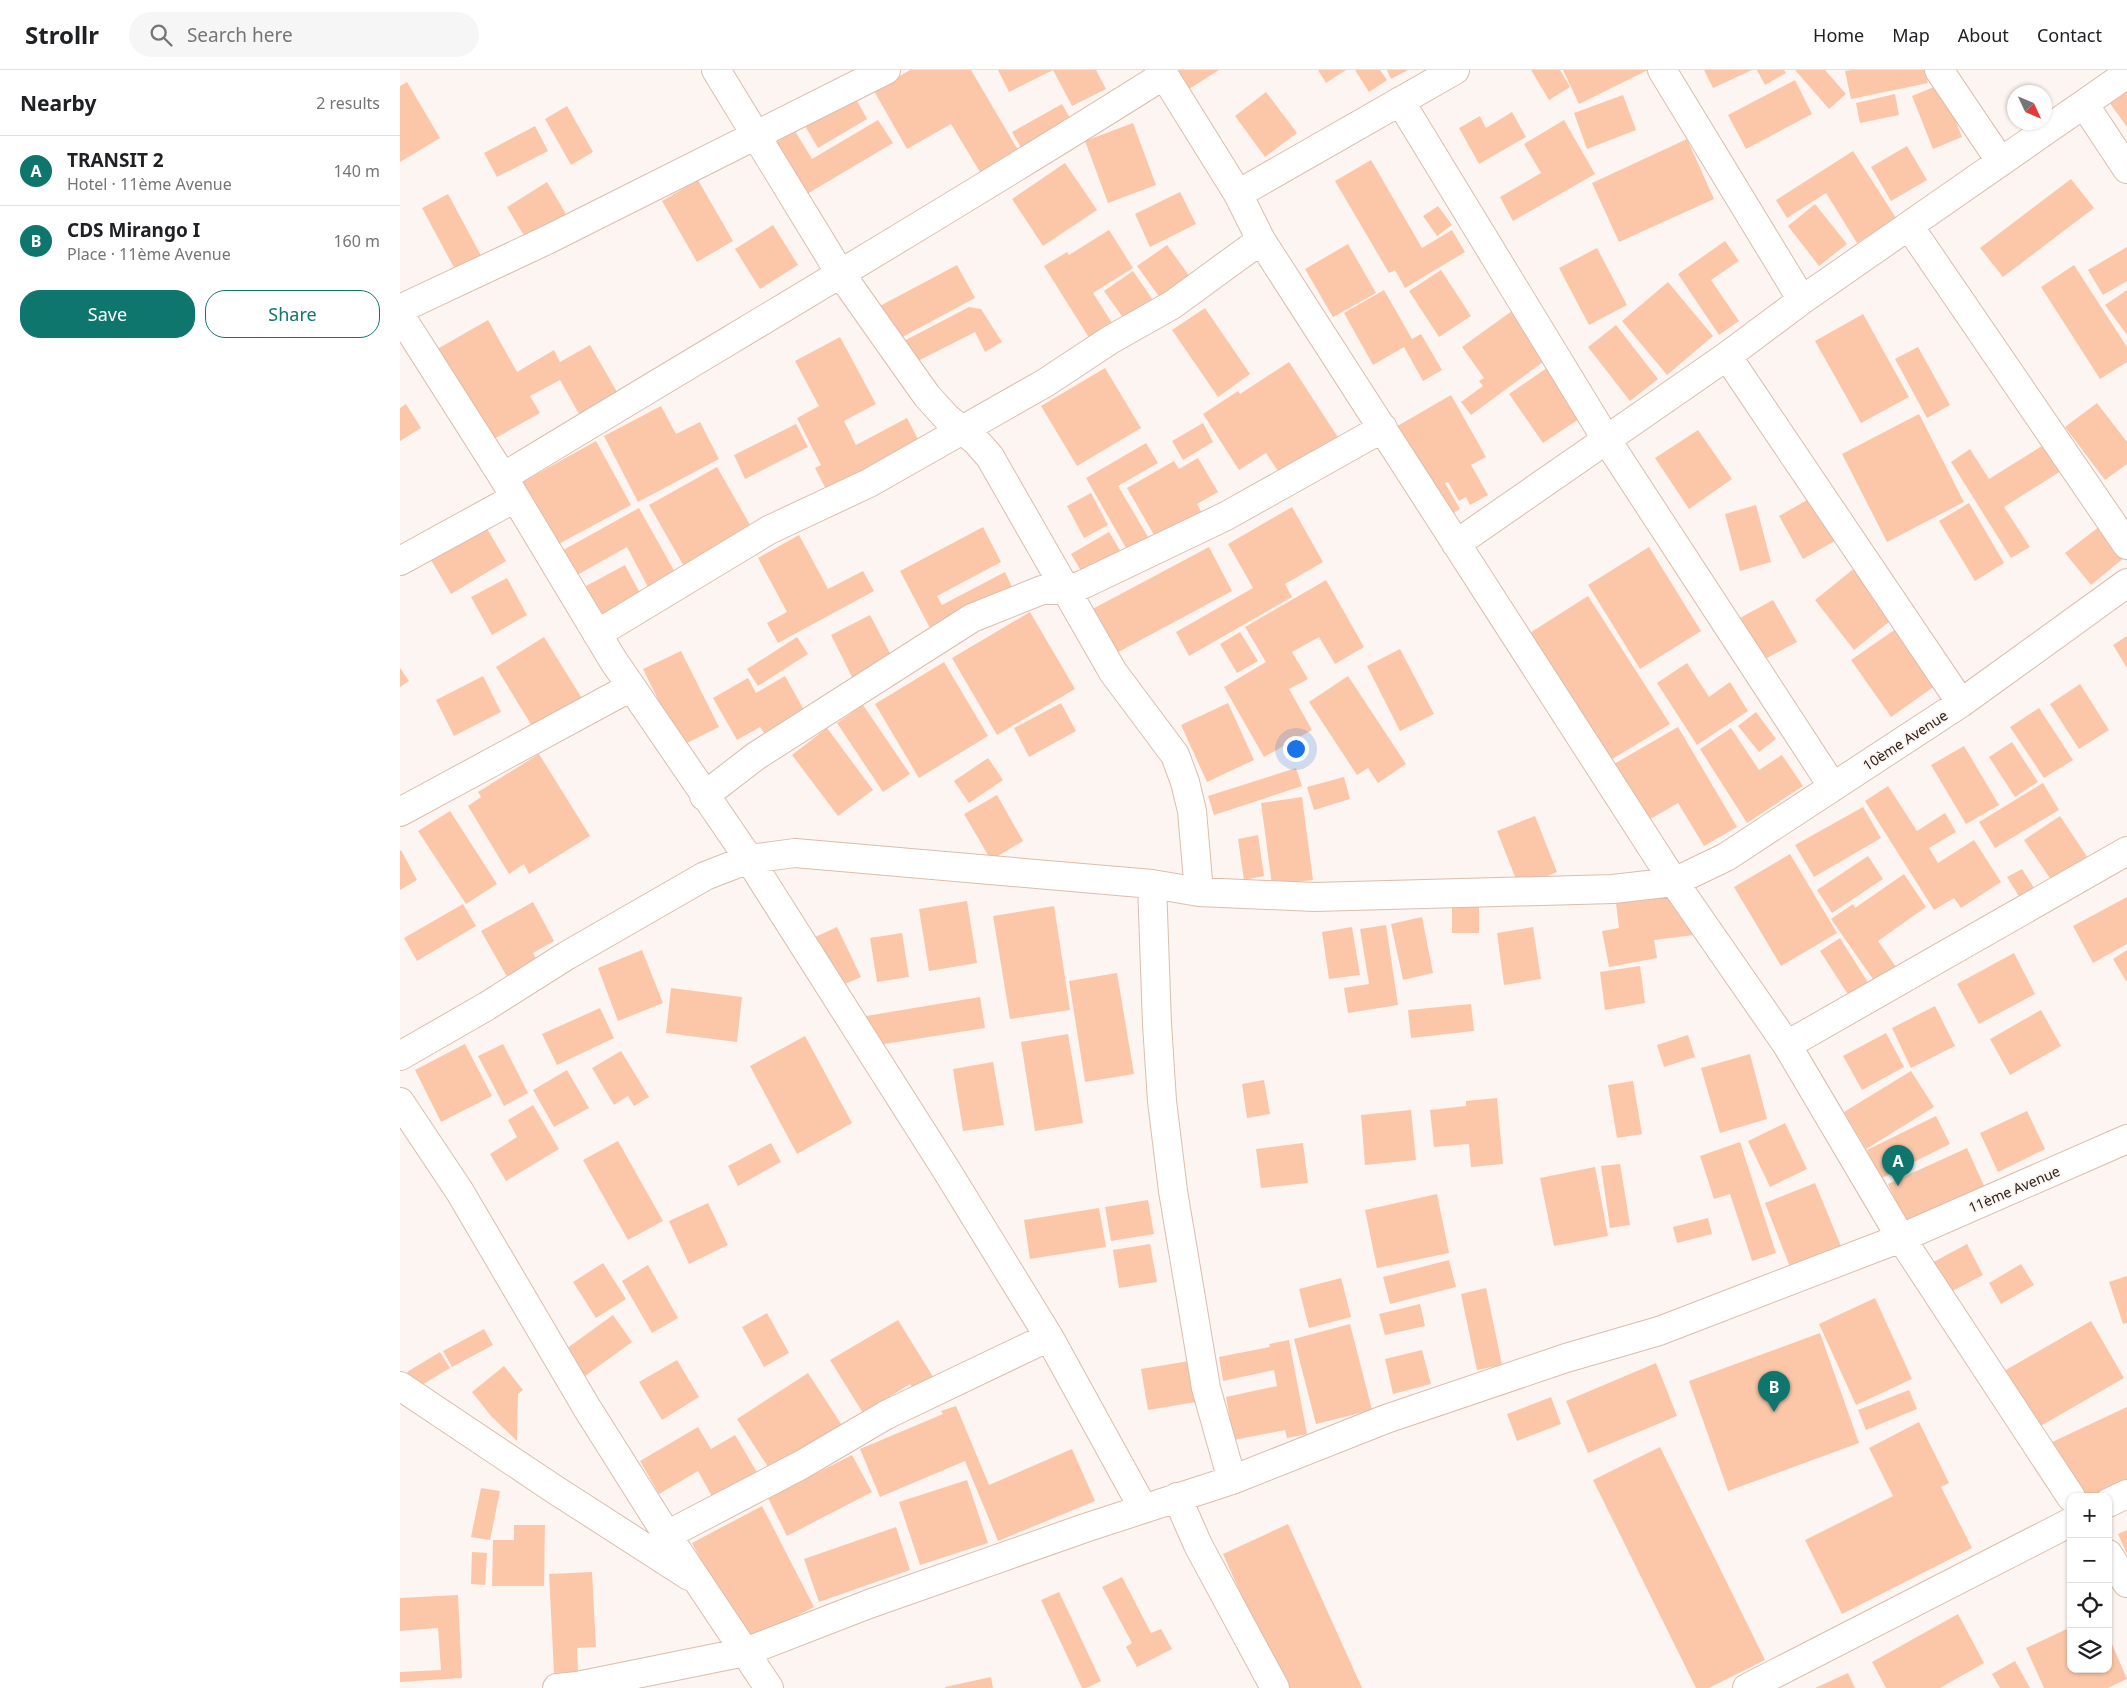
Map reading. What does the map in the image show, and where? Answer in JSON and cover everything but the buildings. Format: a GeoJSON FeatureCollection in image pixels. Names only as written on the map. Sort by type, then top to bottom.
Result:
{"type":"FeatureCollection","features":[{"type":"Feature","properties":{"kind":"street"},"geometry":{"type":"LineString","coordinates":[[716,70],[758,135],[840,273],[927,396],[990,457],[1113,672],[1175,756],[1185,782],[1192,811],[1199,892]]}},
{"type":"Feature","properties":{"kind":"street"},"geometry":{"type":"LineString","coordinates":[[400,309],[463,281],[886,70]]}},
{"type":"Feature","properties":{"kind":"street"},"geometry":{"type":"LineString","coordinates":[[1238,194],[1455,70]]}},
{"type":"Feature","properties":{"kind":"street"},"geometry":{"type":"LineString","coordinates":[[1662,70],[1802,300]]}},
{"type":"Feature","properties":{"kind":"street"},"geometry":{"type":"LineString","coordinates":[[1939,70],[2000,162]]}},
{"type":"Feature","properties":{"kind":"street"},"geometry":{"type":"LineString","coordinates":[[400,561],[840,273],[991,185],[1163,73],[1238,194],[1261,240],[1674,882],[1787,1045],[1901,1238],[2068,1493]]}},
{"type":"Feature","properties":{"kind":"street"},"geometry":{"type":"LineString","coordinates":[[1456,544],[1728,356],[1802,300],[2127,74]]}},
{"type":"Feature","properties":{"kind":"street"},"geometry":{"type":"LineString","coordinates":[[1400,101],[1606,439],[1832,787]]}},
{"type":"Feature","properties":{"kind":"street"},"geometry":{"type":"LineString","coordinates":[[2084,104],[2127,169]]}},
{"type":"Feature","properties":{"kind":"street"},"geometry":{"type":"LineString","coordinates":[[1909,226],[2127,545]]}},
{"type":"Feature","properties":{"kind":"street"},"geometry":{"type":"LineString","coordinates":[[597,634],[769,530],[869,483],[1045,383],[1110,340],[1172,305],[1261,240]]}},
{"type":"Feature","properties":{"kind":"street"},"geometry":{"type":"LineString","coordinates":[[400,315],[509,488],[597,634],[704,796],[749,859],[942,1163],[1049,1337],[1143,1508]]}},
{"type":"Feature","properties":{"kind":"street"},"geometry":{"type":"LineString","coordinates":[[1728,356],[1961,703]]}},
{"type":"Feature","properties":{"kind":"street"},"geometry":{"type":"LineString","coordinates":[[704,796],[756,756],[972,618],[1042,590],[1076,588],[1226,516],[1383,428]]}},
{"type":"Feature","properties":{"kind":"street","name":"10ème Avenue"},"geometry":{"type":"LineString","coordinates":[[400,1056],[487,1006],[566,956],[705,876],[749,859],[795,853],[1152,884],[1199,892],[1314,897],[1613,889],[1674,882],[1726,857],[1961,703],[2127,583]]}},
{"type":"Feature","properties":{"kind":"street"},"geometry":{"type":"LineString","coordinates":[[400,812],[631,687]]}},
{"type":"Feature","properties":{"kind":"street"},"geometry":{"type":"LineString","coordinates":[[1787,1045],[2127,851]]}},
{"type":"Feature","properties":{"kind":"street"},"geometry":{"type":"LineString","coordinates":[[1152,884],[1158,1053],[1172,1191],[1206,1388],[1232,1480]]}},
{"type":"Feature","properties":{"kind":"street"},"geometry":{"type":"LineString","coordinates":[[400,1102],[460,1192],[587,1408],[667,1535],[768,1688]]}},
{"type":"Feature","properties":{"kind":"street","name":"11ème Avenue"},"geometry":{"type":"LineString","coordinates":[[557,1688],[577,1686],[745,1652],[869,1604],[1143,1508],[1232,1480],[1386,1419],[1566,1358],[1659,1331],[1901,1238],[2127,1139]]}},
{"type":"Feature","properties":{"kind":"street"},"geometry":{"type":"LineString","coordinates":[[667,1535],[801,1465],[886,1415],[1049,1337]]}},
{"type":"Feature","properties":{"kind":"street"},"geometry":{"type":"LineString","coordinates":[[400,1386],[554,1489],[697,1581]]}},
{"type":"Feature","properties":{"kind":"street"},"geometry":{"type":"LineString","coordinates":[[2112,1501],[2127,1494]]}},
{"type":"Feature","properties":{"kind":"street"},"geometry":{"type":"LineString","coordinates":[[1177,1497],[1198,1545],[1275,1688]]}},
{"type":"Feature","properties":{"kind":"street"},"geometry":{"type":"LineString","coordinates":[[1747,1688],[2067,1524]]}},
{"type":"Feature","properties":{"kind":"street"},"geometry":{"type":"LineString","coordinates":[[2112,1560],[2127,1583]]}},
{"type":"Feature","properties":{"kind":"place","name":"TRANSIT 2"},"geometry":{"type":"Point","coordinates":[1898,1186]}},
{"type":"Feature","properties":{"kind":"place","name":"CDS Mirango I"},"geometry":{"type":"Point","coordinates":[1774,1412]}}]}
